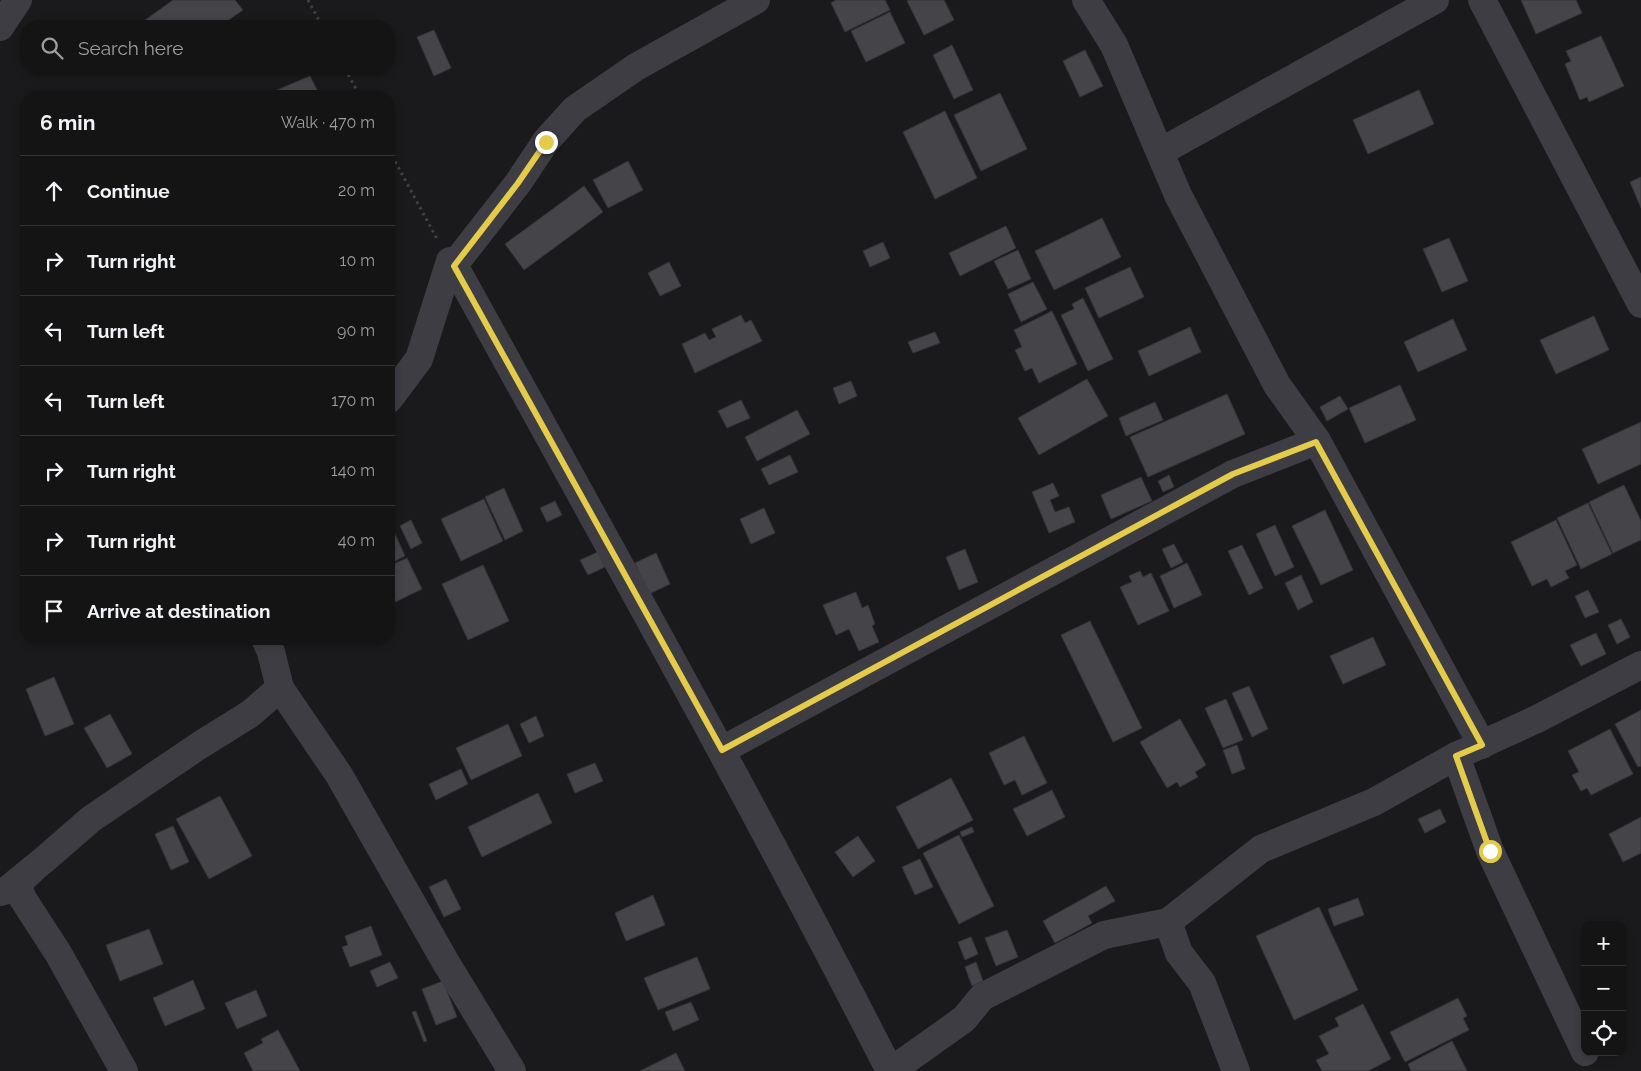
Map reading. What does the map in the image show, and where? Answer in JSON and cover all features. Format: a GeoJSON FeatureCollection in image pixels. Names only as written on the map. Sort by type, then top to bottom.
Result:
{"type":"FeatureCollection","features":[{"type":"Feature","properties":{"kind":"street"},"geometry":{"type":"LineString","coordinates":[[0,27],[18,0]]}},
{"type":"Feature","properties":{"kind":"street"},"geometry":{"type":"LineString","coordinates":[[395,391],[419,359],[452,263],[518,183],[546,142],[575,109],[636,67],[756,0]]}},
{"type":"Feature","properties":{"kind":"street"},"geometry":{"type":"LineString","coordinates":[[1086,0],[1114,45],[1178,195],[1278,385],[1316,442],[1482,745]]}},
{"type":"Feature","properties":{"kind":"street"},"geometry":{"type":"LineString","coordinates":[[1160,152],[1435,0]]}},
{"type":"Feature","properties":{"kind":"street"},"geometry":{"type":"LineString","coordinates":[[1482,0],[1634,274],[1641,304]]}},
{"type":"Feature","properties":{"kind":"street"},"geometry":{"type":"LineString","coordinates":[[452,263],[722,750],[812,918],[890,1071],[964,1019],[982,997],[1104,935],[1168,922],[1261,849],[1374,802],[1456,756],[1562,707],[1641,665]]}},
{"type":"Feature","properties":{"kind":"street"},"geometry":{"type":"LineString","coordinates":[[722,750],[1233,474],[1316,442]]}},
{"type":"Feature","properties":{"kind":"street"},"geometry":{"type":"LineString","coordinates":[[268,645],[280,688],[339,775],[512,1071]]}},
{"type":"Feature","properties":{"kind":"street"},"geometry":{"type":"LineString","coordinates":[[124,1071],[58,954],[23,899],[19,889],[22,879],[91,819],[197,747],[250,714],[280,688]]}},
{"type":"Feature","properties":{"kind":"street"},"geometry":{"type":"LineString","coordinates":[[1456,756],[1490,851],[1581,1044]]}},
{"type":"Feature","properties":{"kind":"street"},"geometry":{"type":"LineString","coordinates":[[0,892],[7,890],[45,859]]}},
{"type":"Feature","properties":{"kind":"street"},"geometry":{"type":"LineString","coordinates":[[1168,922],[1179,953],[1202,983],[1236,1071]]}},
{"type":"Feature","properties":{"kind":"street"},"geometry":{"type":"LineString","coordinates":[[1587,1056],[1596,1071]]}},
{"type":"Feature","properties":{"kind":"path"},"geometry":{"type":"LineString","coordinates":[[308,0],[319,20]]}},
{"type":"Feature","properties":{"kind":"path"},"geometry":{"type":"LineString","coordinates":[[348,75],[357,90]]}},
{"type":"Feature","properties":{"kind":"path"},"geometry":{"type":"LineString","coordinates":[[395,161],[452,263]]}},
{"type":"Feature","properties":{"kind":"building"},"geometry":{"type":"Polygon","coordinates":[[[173,0],[235,0],[243,10],[229,20],[145,20],[173,0]]]}},
{"type":"Feature","properties":{"kind":"building"},"geometry":{"type":"Polygon","coordinates":[[[836,0],[885,0],[890,10],[845,32],[831,3],[836,0]]]}},
{"type":"Feature","properties":{"kind":"building"},"geometry":{"type":"Polygon","coordinates":[[[944,0],[954,20],[924,35],[907,1],[944,0]]]}},
{"type":"Feature","properties":{"kind":"building"},"geometry":{"type":"Polygon","coordinates":[[[1521,0],[1576,0],[1582,13],[1536,34],[1521,0]]]}},
{"type":"Feature","properties":{"kind":"building"},"geometry":{"type":"Polygon","coordinates":[[[890,12],[905,43],[866,62],[851,31],[890,12]]]}},
{"type":"Feature","properties":{"kind":"building"},"geometry":{"type":"Polygon","coordinates":[[[434,30],[451,68],[434,76],[417,37],[434,30]]]}},
{"type":"Feature","properties":{"kind":"building"},"geometry":{"type":"Polygon","coordinates":[[[1601,36],[1624,86],[1589,102],[1587,97],[1580,100],[1565,64],[1571,61],[1566,51],[1601,36]]]}},
{"type":"Feature","properties":{"kind":"building"},"geometry":{"type":"Polygon","coordinates":[[[952,45],[973,90],[954,99],[933,55],[952,45]]]}},
{"type":"Feature","properties":{"kind":"building"},"geometry":{"type":"Polygon","coordinates":[[[1085,50],[1103,86],[1080,97],[1063,61],[1085,50]]]}},
{"type":"Feature","properties":{"kind":"building"},"geometry":{"type":"Polygon","coordinates":[[[310,76],[317,90],[277,90],[310,76]]]}},
{"type":"Feature","properties":{"kind":"building"},"geometry":{"type":"Polygon","coordinates":[[[1419,90],[1434,124],[1368,154],[1353,120],[1419,90]]]}},
{"type":"Feature","properties":{"kind":"building"},"geometry":{"type":"Polygon","coordinates":[[[1000,93],[1027,149],[981,171],[954,115],[1000,93]]]}},
{"type":"Feature","properties":{"kind":"building"},"geometry":{"type":"Polygon","coordinates":[[[945,111],[977,178],[935,199],[903,132],[945,111]]]}},
{"type":"Feature","properties":{"kind":"building"},"geometry":{"type":"Polygon","coordinates":[[[628,161],[643,190],[608,208],[593,180],[628,161]]]}},
{"type":"Feature","properties":{"kind":"building"},"geometry":{"type":"Polygon","coordinates":[[[1641,177],[1641,208],[1630,182],[1641,177]]]}},
{"type":"Feature","properties":{"kind":"building"},"geometry":{"type":"Polygon","coordinates":[[[584,186],[603,212],[524,270],[505,244],[584,186]]]}},
{"type":"Feature","properties":{"kind":"building"},"geometry":{"type":"Polygon","coordinates":[[[1102,218],[1121,257],[1054,290],[1035,251],[1102,218]]]}},
{"type":"Feature","properties":{"kind":"building"},"geometry":{"type":"Polygon","coordinates":[[[1006,226],[1016,248],[960,276],[949,253],[1006,226]]]}},
{"type":"Feature","properties":{"kind":"building"},"geometry":{"type":"Polygon","coordinates":[[[1449,238],[1468,281],[1442,292],[1423,249],[1449,238]]]}},
{"type":"Feature","properties":{"kind":"building"},"geometry":{"type":"Polygon","coordinates":[[[883,242],[890,258],[870,267],[863,251],[883,242]]]}},
{"type":"Feature","properties":{"kind":"building"},"geometry":{"type":"Polygon","coordinates":[[[1018,250],[1031,279],[1008,289],[994,261],[1018,250]]]}},
{"type":"Feature","properties":{"kind":"building"},"geometry":{"type":"Polygon","coordinates":[[[669,262],[681,286],[660,296],[648,273],[669,262]]]}},
{"type":"Feature","properties":{"kind":"building"},"geometry":{"type":"Polygon","coordinates":[[[1130,267],[1144,297],[1099,318],[1085,288],[1130,267]]]}},
{"type":"Feature","properties":{"kind":"building"},"geometry":{"type":"Polygon","coordinates":[[[1033,282],[1047,309],[1021,322],[1008,294],[1033,282]]]}},
{"type":"Feature","properties":{"kind":"building"},"geometry":{"type":"Polygon","coordinates":[[[1083,298],[1113,359],[1088,371],[1061,315],[1074,309],[1072,304],[1083,298]]]}},
{"type":"Feature","properties":{"kind":"building"},"geometry":{"type":"Polygon","coordinates":[[[1052,311],[1077,364],[1039,383],[1032,368],[1025,371],[1015,350],[1022,347],[1014,330],[1052,311]]]}},
{"type":"Feature","properties":{"kind":"building"},"geometry":{"type":"Polygon","coordinates":[[[741,315],[745,323],[751,320],[762,341],[695,373],[682,344],[705,333],[709,340],[716,337],[712,329],[741,315]]]}},
{"type":"Feature","properties":{"kind":"building"},"geometry":{"type":"Polygon","coordinates":[[[1594,316],[1609,350],[1556,374],[1540,340],[1594,316]]]}},
{"type":"Feature","properties":{"kind":"building"},"geometry":{"type":"Polygon","coordinates":[[[1453,319],[1467,350],[1418,372],[1404,342],[1453,319]]]}},
{"type":"Feature","properties":{"kind":"building"},"geometry":{"type":"Polygon","coordinates":[[[1190,327],[1201,352],[1149,376],[1138,351],[1190,327]]]}},
{"type":"Feature","properties":{"kind":"building"},"geometry":{"type":"Polygon","coordinates":[[[935,332],[940,343],[913,353],[908,342],[935,332]]]}},
{"type":"Feature","properties":{"kind":"building"},"geometry":{"type":"Polygon","coordinates":[[[1087,379],[1108,416],[1039,455],[1018,418],[1087,379]]]}},
{"type":"Feature","properties":{"kind":"building"},"geometry":{"type":"Polygon","coordinates":[[[851,381],[857,396],[839,404],[833,388],[851,381]]]}},
{"type":"Feature","properties":{"kind":"building"},"geometry":{"type":"Polygon","coordinates":[[[1400,385],[1416,420],[1365,443],[1349,408],[1400,385]]]}},
{"type":"Feature","properties":{"kind":"building"},"geometry":{"type":"Polygon","coordinates":[[[1227,394],[1245,434],[1148,477],[1130,437],[1227,394]]]}},
{"type":"Feature","properties":{"kind":"building"},"geometry":{"type":"Polygon","coordinates":[[[1340,396],[1348,409],[1327,421],[1320,407],[1340,396]]]}},
{"type":"Feature","properties":{"kind":"building"},"geometry":{"type":"Polygon","coordinates":[[[741,400],[750,418],[727,428],[718,411],[741,400]]]}},
{"type":"Feature","properties":{"kind":"building"},"geometry":{"type":"Polygon","coordinates":[[[1155,402],[1163,420],[1126,436],[1119,418],[1155,402]]]}},
{"type":"Feature","properties":{"kind":"building"},"geometry":{"type":"Polygon","coordinates":[[[797,410],[810,434],[757,461],[745,437],[797,410]]]}},
{"type":"Feature","properties":{"kind":"building"},"geometry":{"type":"Polygon","coordinates":[[[1641,422],[1641,464],[1598,484],[1582,449],[1641,422]]]}},
{"type":"Feature","properties":{"kind":"building"},"geometry":{"type":"Polygon","coordinates":[[[790,455],[798,472],[769,485],[761,469],[790,455]]]}},
{"type":"Feature","properties":{"kind":"building"},"geometry":{"type":"Polygon","coordinates":[[[1169,475],[1174,487],[1163,492],[1158,481],[1169,475]]]}},
{"type":"Feature","properties":{"kind":"building"},"geometry":{"type":"Polygon","coordinates":[[[1141,477],[1152,501],[1111,519],[1101,495],[1141,477]]]}},
{"type":"Feature","properties":{"kind":"building"},"geometry":{"type":"Polygon","coordinates":[[[1053,483],[1059,496],[1050,500],[1055,512],[1069,507],[1075,522],[1049,533],[1032,492],[1053,483]]]}},
{"type":"Feature","properties":{"kind":"building"},"geometry":{"type":"Polygon","coordinates":[[[1624,485],[1641,521],[1641,540],[1613,553],[1589,502],[1624,485]]]}},
{"type":"Feature","properties":{"kind":"building"},"geometry":{"type":"Polygon","coordinates":[[[504,488],[523,531],[505,540],[485,497],[504,488]]]}},
{"type":"Feature","properties":{"kind":"building"},"geometry":{"type":"Polygon","coordinates":[[[484,499],[503,541],[461,561],[441,519],[484,499]]]}},
{"type":"Feature","properties":{"kind":"building"},"geometry":{"type":"Polygon","coordinates":[[[555,501],[562,515],[547,522],[540,508],[555,501]]]}},
{"type":"Feature","properties":{"kind":"building"},"geometry":{"type":"Polygon","coordinates":[[[1588,503],[1612,554],[1581,569],[1557,518],[1588,503]]]}},
{"type":"Feature","properties":{"kind":"building"},"geometry":{"type":"Polygon","coordinates":[[[764,508],[775,533],[751,544],[740,519],[764,508]]]}},
{"type":"Feature","properties":{"kind":"building"},"geometry":{"type":"Polygon","coordinates":[[[1325,510],[1353,570],[1321,585],[1292,526],[1325,510]]]}},
{"type":"Feature","properties":{"kind":"building"},"geometry":{"type":"Polygon","coordinates":[[[411,520],[422,543],[411,549],[400,526],[411,520]]]}},
{"type":"Feature","properties":{"kind":"building"},"geometry":{"type":"Polygon","coordinates":[[[1556,520],[1577,565],[1565,571],[1569,578],[1551,587],[1547,579],[1532,586],[1511,542],[1556,520]]]}},
{"type":"Feature","properties":{"kind":"building"},"geometry":{"type":"Polygon","coordinates":[[[1275,525],[1294,567],[1275,576],[1256,534],[1275,525]]]}},
{"type":"Feature","properties":{"kind":"building"},"geometry":{"type":"Polygon","coordinates":[[[395,534],[405,556],[395,561],[395,534]]]}},
{"type":"Feature","properties":{"kind":"building"},"geometry":{"type":"Polygon","coordinates":[[[1174,544],[1183,562],[1171,568],[1162,549],[1174,544]]]}},
{"type":"Feature","properties":{"kind":"building"},"geometry":{"type":"Polygon","coordinates":[[[1242,545],[1263,588],[1249,595],[1228,551],[1242,545]]]}},
{"type":"Feature","properties":{"kind":"building"},"geometry":{"type":"Polygon","coordinates":[[[965,549],[978,582],[959,590],[946,557],[965,549]]]}},
{"type":"Feature","properties":{"kind":"building"},"geometry":{"type":"Polygon","coordinates":[[[598,552],[605,567],[588,575],[580,560],[598,552]]]}},
{"type":"Feature","properties":{"kind":"building"},"geometry":{"type":"Polygon","coordinates":[[[656,553],[670,584],[649,594],[635,563],[656,553]]]}},
{"type":"Feature","properties":{"kind":"building"},"geometry":{"type":"Polygon","coordinates":[[[407,558],[422,589],[395,602],[395,563],[407,558]]]}},
{"type":"Feature","properties":{"kind":"building"},"geometry":{"type":"Polygon","coordinates":[[[1187,563],[1202,595],[1174,608],[1160,576],[1187,563]]]}},
{"type":"Feature","properties":{"kind":"building"},"geometry":{"type":"Polygon","coordinates":[[[483,565],[509,621],[468,640],[442,584],[483,565]]]}},
{"type":"Feature","properties":{"kind":"building"},"geometry":{"type":"Polygon","coordinates":[[[1140,571],[1143,577],[1151,573],[1169,611],[1138,625],[1120,587],[1132,582],[1129,576],[1140,571]]]}},
{"type":"Feature","properties":{"kind":"building"},"geometry":{"type":"Polygon","coordinates":[[[1301,575],[1313,602],[1298,610],[1285,583],[1301,575]]]}},
{"type":"Feature","properties":{"kind":"building"},"geometry":{"type":"Polygon","coordinates":[[[1588,590],[1599,612],[1585,618],[1575,596],[1588,590]]]}},
{"type":"Feature","properties":{"kind":"building"},"geometry":{"type":"Polygon","coordinates":[[[856,592],[862,608],[868,605],[875,624],[872,626],[879,642],[859,651],[849,629],[836,635],[823,605],[856,592]]]}},
{"type":"Feature","properties":{"kind":"building"},"geometry":{"type":"Polygon","coordinates":[[[1621,619],[1630,637],[1617,644],[1608,625],[1621,619]]]}},
{"type":"Feature","properties":{"kind":"building"},"geometry":{"type":"Polygon","coordinates":[[[1090,621],[1142,728],[1113,742],[1061,635],[1090,621]]]}},
{"type":"Feature","properties":{"kind":"building"},"geometry":{"type":"Polygon","coordinates":[[[1596,633],[1606,654],[1581,666],[1570,645],[1596,633]]]}},
{"type":"Feature","properties":{"kind":"building"},"geometry":{"type":"Polygon","coordinates":[[[1373,637],[1386,665],[1343,684],[1330,656],[1373,637]]]}},
{"type":"Feature","properties":{"kind":"building"},"geometry":{"type":"Polygon","coordinates":[[[54,677],[74,724],[45,736],[26,689],[54,677]]]}},
{"type":"Feature","properties":{"kind":"building"},"geometry":{"type":"Polygon","coordinates":[[[1249,686],[1268,729],[1252,737],[1232,693],[1249,686]]]}},
{"type":"Feature","properties":{"kind":"building"},"geometry":{"type":"Polygon","coordinates":[[[1226,699],[1243,740],[1223,748],[1205,708],[1226,699]]]}},
{"type":"Feature","properties":{"kind":"building"},"geometry":{"type":"Polygon","coordinates":[[[1641,710],[1641,766],[1638,767],[1615,724],[1641,710]]]}},
{"type":"Feature","properties":{"kind":"building"},"geometry":{"type":"Polygon","coordinates":[[[110,714],[132,754],[107,768],[84,728],[110,714]]]}},
{"type":"Feature","properties":{"kind":"building"},"geometry":{"type":"Polygon","coordinates":[[[536,716],[544,736],[529,743],[520,724],[536,716]]]}},
{"type":"Feature","properties":{"kind":"building"},"geometry":{"type":"Polygon","coordinates":[[[1180,719],[1206,765],[1195,772],[1198,777],[1180,787],[1177,782],[1167,788],[1140,742],[1180,719]]]}},
{"type":"Feature","properties":{"kind":"building"},"geometry":{"type":"Polygon","coordinates":[[[508,724],[522,756],[471,780],[456,748],[508,724]]]}},
{"type":"Feature","properties":{"kind":"building"},"geometry":{"type":"Polygon","coordinates":[[[1610,729],[1633,774],[1591,795],[1587,788],[1581,791],[1572,775],[1579,772],[1568,751],[1610,729]]]}},
{"type":"Feature","properties":{"kind":"building"},"geometry":{"type":"Polygon","coordinates":[[[1024,736],[1047,783],[1022,795],[1015,780],[1004,785],[989,753],[1024,736]]]}},
{"type":"Feature","properties":{"kind":"building"},"geometry":{"type":"Polygon","coordinates":[[[1237,745],[1245,769],[1232,774],[1223,750],[1237,745]]]}},
{"type":"Feature","properties":{"kind":"building"},"geometry":{"type":"Polygon","coordinates":[[[595,763],[603,781],[575,793],[567,774],[595,763]]]}},
{"type":"Feature","properties":{"kind":"building"},"geometry":{"type":"Polygon","coordinates":[[[461,769],[468,784],[436,800],[429,784],[461,769]]]}},
{"type":"Feature","properties":{"kind":"building"},"geometry":{"type":"Polygon","coordinates":[[[951,778],[973,820],[918,849],[896,807],[951,778]]]}},
{"type":"Feature","properties":{"kind":"building"},"geometry":{"type":"Polygon","coordinates":[[[1052,790],[1065,817],[1027,836],[1013,809],[1052,790]]]}},
{"type":"Feature","properties":{"kind":"building"},"geometry":{"type":"Polygon","coordinates":[[[538,793],[552,823],[482,857],[468,827],[538,793]]]}},
{"type":"Feature","properties":{"kind":"building"},"geometry":{"type":"Polygon","coordinates":[[[220,796],[252,856],[209,879],[176,819],[220,796]]]}},
{"type":"Feature","properties":{"kind":"building"},"geometry":{"type":"Polygon","coordinates":[[[1440,809],[1446,822],[1425,833],[1418,819],[1440,809]]]}},
{"type":"Feature","properties":{"kind":"building"},"geometry":{"type":"Polygon","coordinates":[[[1641,817],[1641,853],[1623,862],[1609,834],[1641,817]]]}},
{"type":"Feature","properties":{"kind":"building"},"geometry":{"type":"Polygon","coordinates":[[[173,826],[189,862],[171,870],[155,834],[173,826]]]}},
{"type":"Feature","properties":{"kind":"building"},"geometry":{"type":"Polygon","coordinates":[[[972,827],[974,832],[962,837],[960,832],[972,827]]]}},
{"type":"Feature","properties":{"kind":"building"},"geometry":{"type":"Polygon","coordinates":[[[959,835],[994,906],[959,924],[923,853],[959,835]]]}},
{"type":"Feature","properties":{"kind":"building"},"geometry":{"type":"Polygon","coordinates":[[[858,836],[875,861],[853,877],[835,852],[858,836]]]}},
{"type":"Feature","properties":{"kind":"building"},"geometry":{"type":"Polygon","coordinates":[[[920,859],[933,887],[915,895],[902,867],[920,859]]]}},
{"type":"Feature","properties":{"kind":"building"},"geometry":{"type":"Polygon","coordinates":[[[446,879],[461,909],[444,917],[429,887],[446,879]]]}},
{"type":"Feature","properties":{"kind":"building"},"geometry":{"type":"Polygon","coordinates":[[[1106,886],[1115,901],[1088,916],[1092,923],[1055,943],[1043,921],[1106,886]]]}},
{"type":"Feature","properties":{"kind":"building"},"geometry":{"type":"Polygon","coordinates":[[[653,895],[665,925],[626,941],[615,913],[653,895]]]}},
{"type":"Feature","properties":{"kind":"building"},"geometry":{"type":"Polygon","coordinates":[[[1358,898],[1364,915],[1334,926],[1328,909],[1358,898]]]}},
{"type":"Feature","properties":{"kind":"building"},"geometry":{"type":"Polygon","coordinates":[[[1319,907],[1358,990],[1294,1020],[1256,936],[1319,907]]]}},
{"type":"Feature","properties":{"kind":"building"},"geometry":{"type":"Polygon","coordinates":[[[371,926],[382,955],[350,967],[342,947],[348,945],[345,936],[371,926]]]}},
{"type":"Feature","properties":{"kind":"building"},"geometry":{"type":"Polygon","coordinates":[[[149,929],[163,964],[120,981],[106,945],[149,929]]]}},
{"type":"Feature","properties":{"kind":"building"},"geometry":{"type":"Polygon","coordinates":[[[1007,930],[1018,957],[996,966],[985,938],[1007,930]]]}},
{"type":"Feature","properties":{"kind":"building"},"geometry":{"type":"Polygon","coordinates":[[[971,937],[978,954],[965,960],[958,942],[971,937]]]}},
{"type":"Feature","properties":{"kind":"building"},"geometry":{"type":"Polygon","coordinates":[[[697,957],[710,989],[658,1010],[644,978],[697,957]]]}},
{"type":"Feature","properties":{"kind":"building"},"geometry":{"type":"Polygon","coordinates":[[[390,962],[398,978],[377,987],[370,971],[390,962]]]}},
{"type":"Feature","properties":{"kind":"building"},"geometry":{"type":"Polygon","coordinates":[[[976,962],[983,981],[972,986],[965,967],[976,962]]]}},
{"type":"Feature","properties":{"kind":"building"},"geometry":{"type":"Polygon","coordinates":[[[193,980],[205,1009],[165,1026],[153,998],[193,980]]]}},
{"type":"Feature","properties":{"kind":"building"},"geometry":{"type":"Polygon","coordinates":[[[443,981],[457,1017],[436,1025],[422,989],[443,981]]]}},
{"type":"Feature","properties":{"kind":"building"},"geometry":{"type":"Polygon","coordinates":[[[256,990],[267,1016],[237,1029],[225,1003],[256,990]]]}},
{"type":"Feature","properties":{"kind":"building"},"geometry":{"type":"Polygon","coordinates":[[[1458,998],[1467,1016],[1463,1018],[1469,1030],[1405,1062],[1390,1032],[1458,998]]]}},
{"type":"Feature","properties":{"kind":"building"},"geometry":{"type":"Polygon","coordinates":[[[691,1002],[699,1020],[673,1031],[665,1012],[691,1002]]]}},
{"type":"Feature","properties":{"kind":"building"},"geometry":{"type":"Polygon","coordinates":[[[1363,1004],[1391,1059],[1368,1071],[1322,1071],[1316,1060],[1329,1054],[1319,1036],[1339,1026],[1335,1018],[1363,1004]]]}},
{"type":"Feature","properties":{"kind":"building"},"geometry":{"type":"Polygon","coordinates":[[[416,1011],[427,1041],[424,1042],[412,1012],[416,1011]]]}},
{"type":"Feature","properties":{"kind":"building"},"geometry":{"type":"Polygon","coordinates":[[[278,1030],[300,1071],[253,1071],[244,1053],[263,1043],[261,1039],[278,1030]]]}},
{"type":"Feature","properties":{"kind":"building"},"geometry":{"type":"Polygon","coordinates":[[[1452,1041],[1467,1071],[1411,1071],[1408,1064],[1452,1041]]]}},
{"type":"Feature","properties":{"kind":"building"},"geometry":{"type":"Polygon","coordinates":[[[676,1053],[685,1071],[640,1071],[676,1053]]]}},
{"type":"Feature","properties":{"kind":"route"},"geometry":{"type":"LineString","coordinates":[[546,142],[518,183],[454,266],[722,750],[1233,474],[1316,442],[1482,745],[1456,756],[1490,851]]}}]}
